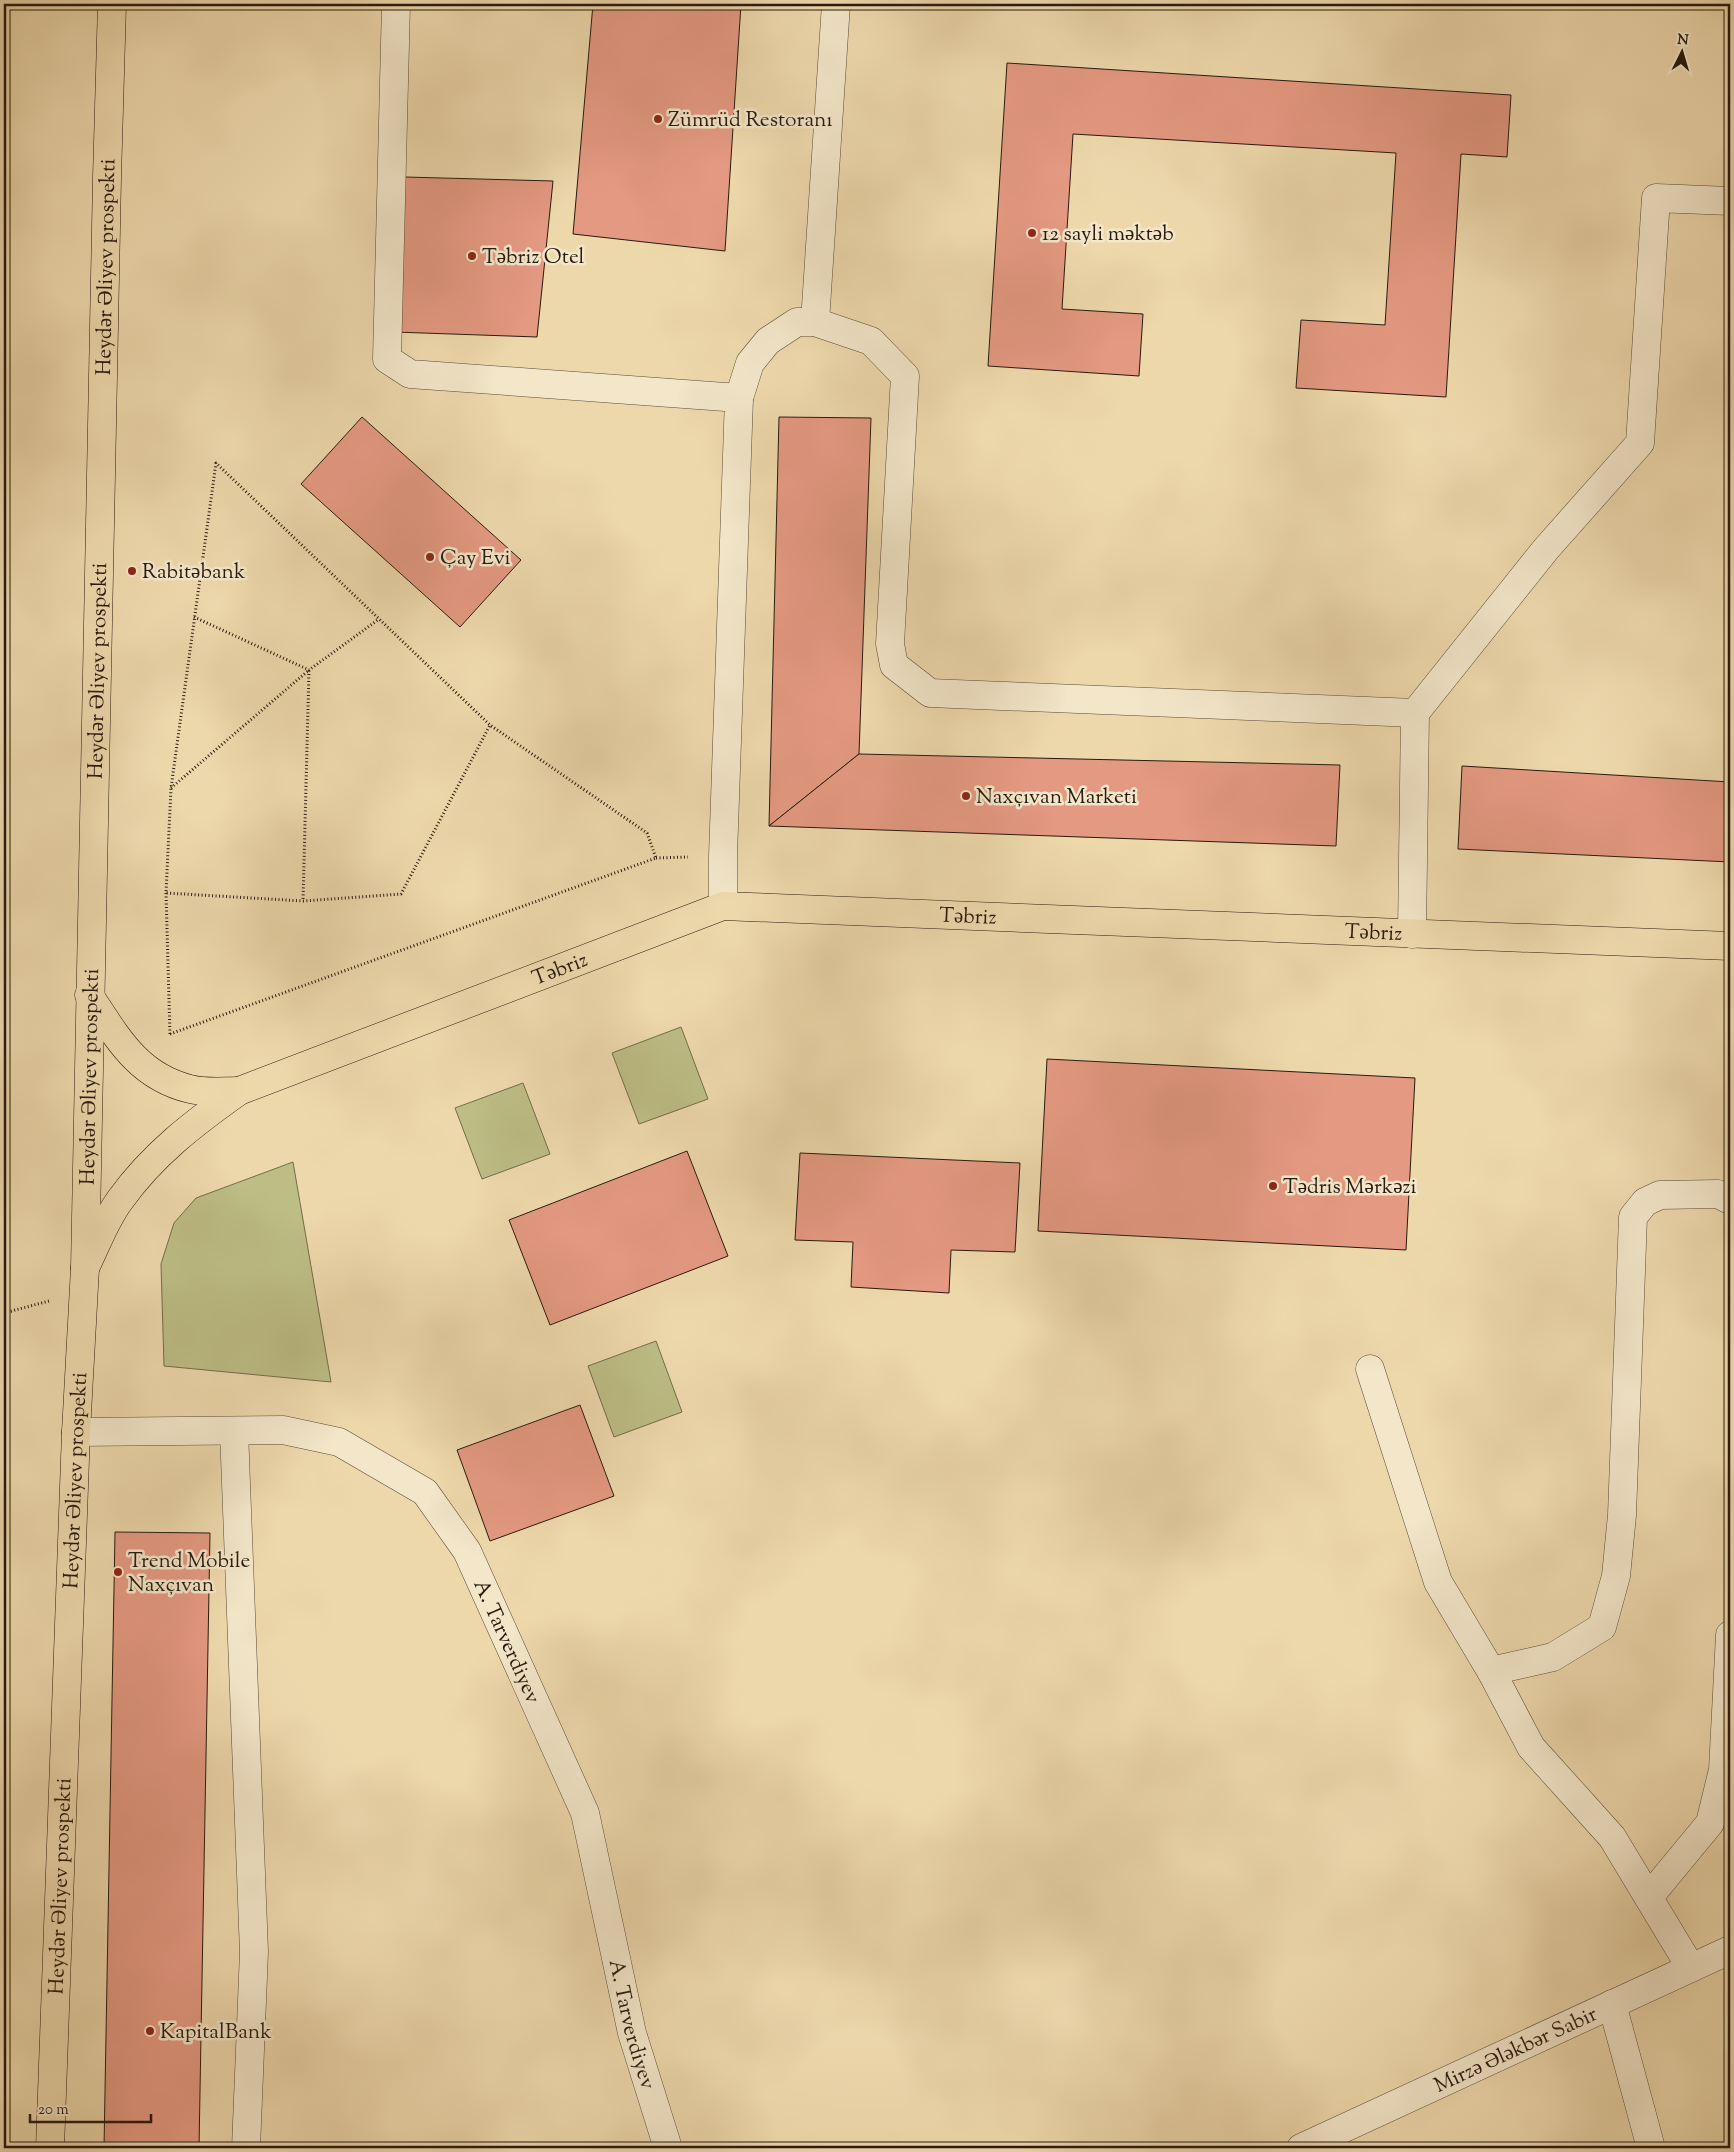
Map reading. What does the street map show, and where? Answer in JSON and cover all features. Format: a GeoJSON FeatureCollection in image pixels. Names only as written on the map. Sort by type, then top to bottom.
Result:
{"type":"FeatureCollection","features":[{"type":"Feature","properties":{"kind":"main road","name":"Heydər Əliyev prospekti"},"geometry":{"type":"LineString","coordinates":[[50,2148],[76,1432],[84,1280],[112,4]]}},
{"type":"Feature","properties":{"kind":"main road","name":"Təbriz"},"geometry":{"type":"LineString","coordinates":[[239,1091],[723,906],[1730,946]]}},
{"type":"Feature","properties":{"kind":"main road"},"geometry":{"type":"LineString","coordinates":[[90,995],[124,1048],[151,1074],[190,1089],[239,1091]]}},
{"type":"Feature","properties":{"kind":"main road"},"geometry":{"type":"LineString","coordinates":[[84,1280],[119,1201],[151,1161],[189,1127],[239,1091]]}},
{"type":"Feature","properties":{"kind":"street"},"geometry":{"type":"LineString","coordinates":[[396,4],[387,359],[410,374],[738,398]]}},
{"type":"Feature","properties":{"kind":"street"},"geometry":{"type":"LineString","coordinates":[[814,322],[836,4]]}},
{"type":"Feature","properties":{"kind":"street"},"geometry":{"type":"LineString","coordinates":[[1412,934],[1416,714],[1546,549],[1640,443],[1656,198],[1730,201]]}},
{"type":"Feature","properties":{"kind":"street"},"geometry":{"type":"LineString","coordinates":[[723,906],[738,398],[750,363],[768,342],[797,322],[814,322],[871,341],[905,376],[890,644],[894,664],[930,693],[1416,714]]}},
{"type":"Feature","properties":{"kind":"street"},"geometry":{"type":"LineString","coordinates":[[1491,1671],[1553,1657],[1602,1626],[1616,1576],[1622,1516],[1634,1217],[1645,1202],[1660,1195],[1718,1194],[1730,1200]]}},
{"type":"Feature","properties":{"kind":"street"},"geometry":{"type":"LineString","coordinates":[[1370,1369],[1438,1582],[1491,1671],[1531,1747],[1612,1837],[1691,1968]]}},
{"type":"Feature","properties":{"kind":"street","name":"A. Tarverdiyev"},"geometry":{"type":"LineString","coordinates":[[76,1432],[283,1430],[339,1442],[425,1492],[467,1551],[585,1813],[632,2033],[668,2148]]}},
{"type":"Feature","properties":{"kind":"street"},"geometry":{"type":"LineString","coordinates":[[234,1431],[254,1952],[246,2148]]}},
{"type":"Feature","properties":{"kind":"street"},"geometry":{"type":"LineString","coordinates":[[1649,1897],[1710,1823],[1723,1770],[1730,1635]]}},
{"type":"Feature","properties":{"kind":"street","name":"Mirzə Ələkbər Sabir"},"geometry":{"type":"LineString","coordinates":[[1301,2148],[1730,1950]]}},
{"type":"Feature","properties":{"kind":"street"},"geometry":{"type":"LineString","coordinates":[[1612,2004],[1651,2148]]}},
{"type":"Feature","properties":{"kind":"path"},"geometry":{"type":"LineString","coordinates":[[216,463],[490,725],[647,833],[656,858],[170,1034],[166,893],[171,788],[194,617],[216,463]]}},
{"type":"Feature","properties":{"kind":"path"},"geometry":{"type":"LineString","coordinates":[[194,617],[309,670]]}},
{"type":"Feature","properties":{"kind":"path"},"geometry":{"type":"LineString","coordinates":[[171,788],[309,670],[379,619]]}},
{"type":"Feature","properties":{"kind":"path"},"geometry":{"type":"LineString","coordinates":[[303,901],[309,670]]}},
{"type":"Feature","properties":{"kind":"path"},"geometry":{"type":"LineString","coordinates":[[166,893],[303,901],[401,894],[490,725]]}},
{"type":"Feature","properties":{"kind":"path"},"geometry":{"type":"LineString","coordinates":[[4,1313],[84,1280]]}},
{"type":"Feature","properties":{"kind":"green space"},"geometry":{"type":"Polygon","coordinates":[[[681,1027],[708,1099],[639,1124],[612,1053],[681,1027]]]}},
{"type":"Feature","properties":{"kind":"green space"},"geometry":{"type":"Polygon","coordinates":[[[523,1083],[550,1154],[482,1179],[455,1108],[523,1083]]]}},
{"type":"Feature","properties":{"kind":"green space"},"geometry":{"type":"Polygon","coordinates":[[[293,1162],[331,1382],[164,1366],[161,1264],[174,1223],[196,1198],[293,1162]]]}},
{"type":"Feature","properties":{"kind":"green space"},"geometry":{"type":"Polygon","coordinates":[[[656,1341],[682,1412],[614,1437],[588,1366],[656,1341]]]}},
{"type":"Feature","properties":{"kind":"building","name":"Zümrüd Restoranı"},"geometry":{"type":"Polygon","coordinates":[[[593,4],[741,4],[725,251],[573,234],[593,4]]]}},
{"type":"Feature","properties":{"kind":"building","name":"12 sayli məktəb"},"geometry":{"type":"Polygon","coordinates":[[[1007,63],[1511,95],[1507,157],[1461,154],[1446,397],[1296,388],[1301,320],[1385,325],[1396,153],[1073,134],[1062,309],[1143,314],[1139,376],[988,366],[1007,63]]]}},
{"type":"Feature","properties":{"kind":"building","name":"Təbriz Otel"},"geometry":{"type":"Polygon","coordinates":[[[405,177],[553,181],[537,337],[394,332],[405,177]]]}},
{"type":"Feature","properties":{"kind":"building"},"geometry":{"type":"Polygon","coordinates":[[[362,417],[521,560],[460,627],[301,484],[362,417]]]}},
{"type":"Feature","properties":{"kind":"building"},"geometry":{"type":"Polygon","coordinates":[[[779,417],[871,418],[859,754],[769,826],[779,417]]]}},
{"type":"Feature","properties":{"kind":"building"},"geometry":{"type":"Polygon","coordinates":[[[859,754],[1340,765],[1336,846],[769,826],[859,754]]]}},
{"type":"Feature","properties":{"kind":"building"},"geometry":{"type":"Polygon","coordinates":[[[1462,766],[1730,782],[1730,862],[1458,849],[1462,766]]]}},
{"type":"Feature","properties":{"kind":"building"},"geometry":{"type":"Polygon","coordinates":[[[1047,1059],[1415,1078],[1406,1250],[1038,1231],[1047,1059]]]}},
{"type":"Feature","properties":{"kind":"building"},"geometry":{"type":"Polygon","coordinates":[[[687,1151],[728,1256],[550,1325],[509,1220],[687,1151]]]}},
{"type":"Feature","properties":{"kind":"building"},"geometry":{"type":"Polygon","coordinates":[[[800,1153],[1020,1163],[1015,1252],[951,1250],[949,1293],[851,1287],[853,1242],[795,1240],[800,1153]]]}},
{"type":"Feature","properties":{"kind":"building"},"geometry":{"type":"Polygon","coordinates":[[[580,1405],[614,1496],[490,1541],[457,1450],[580,1405]]]}},
{"type":"Feature","properties":{"kind":"building"},"geometry":{"type":"Polygon","coordinates":[[[115,1532],[210,1533],[199,2148],[104,2148],[115,1532]]]}},
{"type":"Feature","properties":{"kind":"place","name":"Zümrüd Restoranı"},"geometry":{"type":"Point","coordinates":[658,119]}},
{"type":"Feature","properties":{"kind":"place","name":"12 sayli məktəb"},"geometry":{"type":"Point","coordinates":[1032,233]}},
{"type":"Feature","properties":{"kind":"place","name":"Təbriz Otel"},"geometry":{"type":"Point","coordinates":[472,256]}},
{"type":"Feature","properties":{"kind":"place","name":"Çay Evi"},"geometry":{"type":"Point","coordinates":[430,557]}},
{"type":"Feature","properties":{"kind":"place","name":"Rabitəbank"},"geometry":{"type":"Point","coordinates":[132,571]}},
{"type":"Feature","properties":{"kind":"place","name":"Naxçıvan Marketi"},"geometry":{"type":"Point","coordinates":[966,796]}},
{"type":"Feature","properties":{"kind":"place","name":"Tədris Mərkəzi"},"geometry":{"type":"Point","coordinates":[1273,1186]}},
{"type":"Feature","properties":{"kind":"place","name":"Trend Mobile Naxçıvan"},"geometry":{"type":"Point","coordinates":[118,1572]}},
{"type":"Feature","properties":{"kind":"place","name":"KapitalBank"},"geometry":{"type":"Point","coordinates":[150,2031]}}]}
